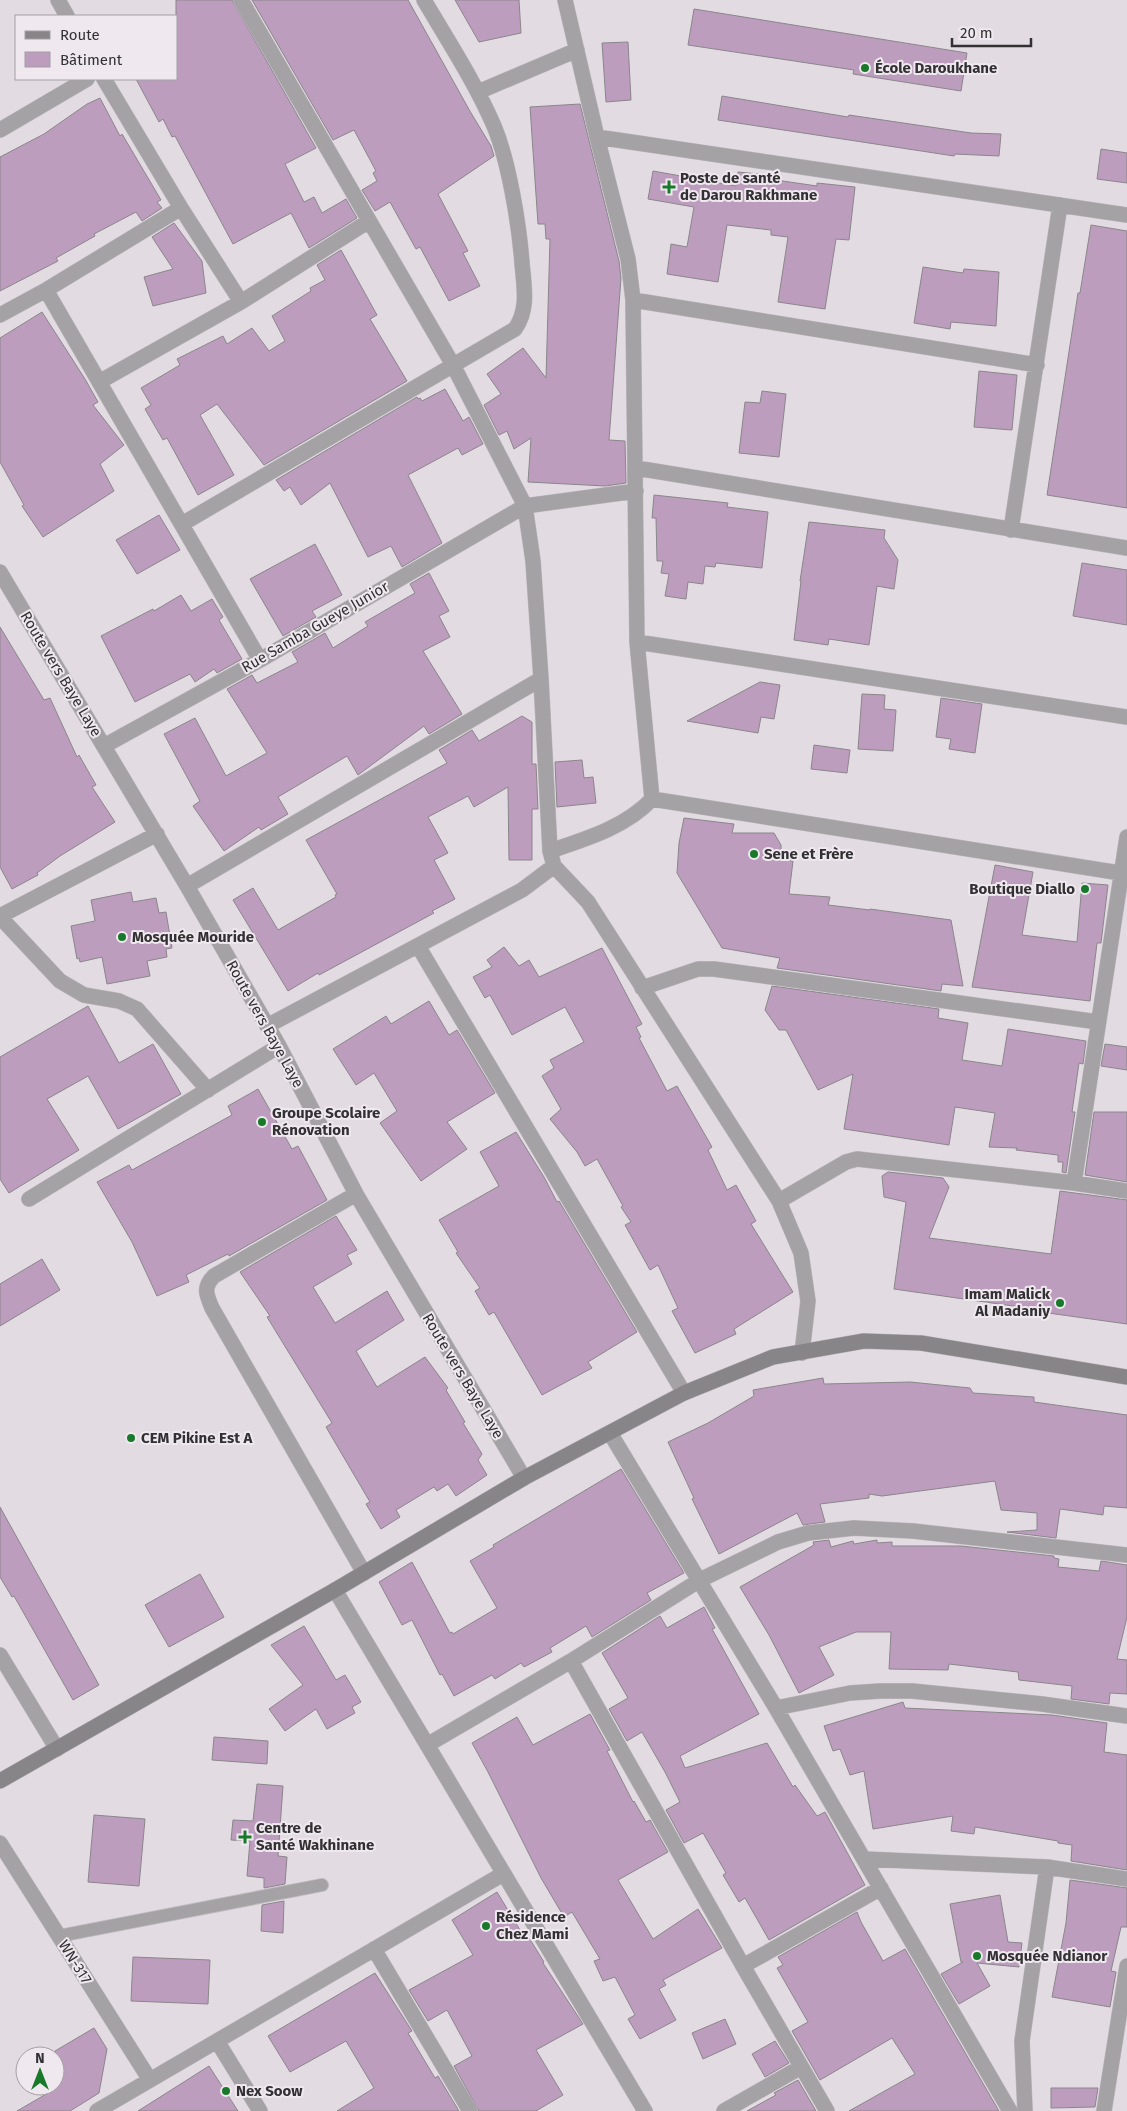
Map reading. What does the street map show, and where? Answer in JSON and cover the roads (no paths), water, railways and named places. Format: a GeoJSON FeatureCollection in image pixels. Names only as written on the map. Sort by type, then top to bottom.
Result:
{"type":"FeatureCollection","features":[{"type":"Feature","properties":{"kind":"street"},"geometry":{"type":"LineString","coordinates":[[58,0],[66,15]]}},
{"type":"Feature","properties":{"kind":"street"},"geometry":{"type":"LineString","coordinates":[[241,0],[453,365],[525,506],[533,561],[552,858],[588,902],[779,1201],[801,1253],[808,1301],[802,1353]]}},
{"type":"Feature","properties":{"kind":"street"},"geometry":{"type":"LineString","coordinates":[[182,524],[515,329],[524,313],[525,302],[520,240],[504,159],[495,128],[478,92],[424,0]]}},
{"type":"Feature","properties":{"kind":"street"},"geometry":{"type":"LineString","coordinates":[[565,0],[596,137],[628,259],[634,300],[637,642],[652,799]]}},
{"type":"Feature","properties":{"kind":"street"},"geometry":{"type":"LineString","coordinates":[[478,92],[577,50]]}},
{"type":"Feature","properties":{"kind":"street"},"geometry":{"type":"LineString","coordinates":[[0,130],[85,80]]}},
{"type":"Feature","properties":{"kind":"street"},"geometry":{"type":"LineString","coordinates":[[105,80],[180,208],[241,302]]}},
{"type":"Feature","properties":{"kind":"street"},"geometry":{"type":"LineString","coordinates":[[596,137],[1127,215]]}},
{"type":"Feature","properties":{"kind":"street"},"geometry":{"type":"LineString","coordinates":[[1011,530],[1060,205]]}},
{"type":"Feature","properties":{"kind":"street"},"geometry":{"type":"LineString","coordinates":[[0,315],[46,290],[180,208]]}},
{"type":"Feature","properties":{"kind":"street"},"geometry":{"type":"LineString","coordinates":[[100,382],[241,302],[369,222]]}},
{"type":"Feature","properties":{"kind":"street"},"geometry":{"type":"LineString","coordinates":[[46,290],[260,660]]}},
{"type":"Feature","properties":{"kind":"street"},"geometry":{"type":"LineString","coordinates":[[634,300],[1037,364]]}},
{"type":"Feature","properties":{"kind":"street"},"geometry":{"type":"LineString","coordinates":[[636,468],[1127,548]]}},
{"type":"Feature","properties":{"kind":"street"},"geometry":{"type":"LineString","coordinates":[[525,506],[636,491]]}},
{"type":"Feature","properties":{"kind":"street","name":"Rue Samba Gueye Junior"},"geometry":{"type":"LineString","coordinates":[[104,746],[260,660],[525,506]]}},
{"type":"Feature","properties":{"kind":"street","name":"Route vers Baye Laye"},"geometry":{"type":"LineString","coordinates":[[0,572],[157,834],[279,1046],[356,1194],[524,1478]]}},
{"type":"Feature","properties":{"kind":"street"},"geometry":{"type":"LineString","coordinates":[[637,642],[1127,717]]}},
{"type":"Feature","properties":{"kind":"street"},"geometry":{"type":"LineString","coordinates":[[187,886],[541,679]]}},
{"type":"Feature","properties":{"kind":"street"},"geometry":{"type":"LineString","coordinates":[[267,1026],[522,890],[552,858],[612,828],[642,809],[652,799]]}},
{"type":"Feature","properties":{"kind":"street"},"geometry":{"type":"LineString","coordinates":[[652,799],[1124,873]]}},
{"type":"Feature","properties":{"kind":"street"},"geometry":{"type":"LineString","coordinates":[[157,834],[0,916],[60,981],[84,995],[119,1001],[137,1009],[208,1090]]}},
{"type":"Feature","properties":{"kind":"street"},"geometry":{"type":"LineString","coordinates":[[1074,1183],[1098,1022],[1124,873],[1127,837]]}},
{"type":"Feature","properties":{"kind":"street"},"geometry":{"type":"LineString","coordinates":[[418,946],[684,1393]]}},
{"type":"Feature","properties":{"kind":"street"},"geometry":{"type":"LineString","coordinates":[[642,988],[698,969],[714,969],[1098,1022]]}},
{"type":"Feature","properties":{"kind":"street"},"geometry":{"type":"LineString","coordinates":[[29,1199],[279,1046]]}},
{"type":"Feature","properties":{"kind":"street"},"geometry":{"type":"LineString","coordinates":[[779,1201],[846,1162],[857,1159],[1074,1183],[1127,1191]]}},
{"type":"Feature","properties":{"kind":"street"},"geometry":{"type":"LineString","coordinates":[[356,1194],[214,1276],[206,1289],[212,1308],[364,1574]]}},
{"type":"Feature","properties":{"kind":"street"},"geometry":{"type":"LineString","coordinates":[[0,1781],[364,1574],[524,1478],[684,1393],[773,1357],[864,1341],[921,1343],[1127,1376]]}},
{"type":"Feature","properties":{"kind":"street"},"geometry":{"type":"LineString","coordinates":[[610,1432],[776,1708],[1010,2111]]}},
{"type":"Feature","properties":{"kind":"street"},"geometry":{"type":"LineString","coordinates":[[427,1745],[571,1661],[700,1580],[778,1542],[808,1533],[854,1528],[913,1531],[1127,1555]]}},
{"type":"Feature","properties":{"kind":"street"},"geometry":{"type":"LineString","coordinates":[[336,1590],[645,2111]]}},
{"type":"Feature","properties":{"kind":"street"},"geometry":{"type":"LineString","coordinates":[[0,1655],[57,1749]]}},
{"type":"Feature","properties":{"kind":"street"},"geometry":{"type":"LineString","coordinates":[[571,1661],[742,1966],[828,2111]]}},
{"type":"Feature","properties":{"kind":"street"},"geometry":{"type":"LineString","coordinates":[[776,1708],[850,1693],[912,1691],[1042,1704],[1127,1716]]}},
{"type":"Feature","properties":{"kind":"street","name":"WN-317"},"geometry":{"type":"LineString","coordinates":[[0,1843],[150,2080]]}},
{"type":"Feature","properties":{"kind":"street"},"geometry":{"type":"LineString","coordinates":[[864,1859],[1047,1867],[1127,1879]]}},
{"type":"Feature","properties":{"kind":"street"},"geometry":{"type":"LineString","coordinates":[[1025,2111],[1022,2041],[1047,1867]]}},
{"type":"Feature","properties":{"kind":"street"},"geometry":{"type":"LineString","coordinates":[[97,2111],[503,1874]]}},
{"type":"Feature","properties":{"kind":"street"},"geometry":{"type":"LineString","coordinates":[[742,1966],[881,1888]]}},
{"type":"Feature","properties":{"kind":"street"},"geometry":{"type":"LineString","coordinates":[[374,1949],[470,2111]]}},
{"type":"Feature","properties":{"kind":"street"},"geometry":{"type":"LineString","coordinates":[[1104,2111],[1127,1966]]}},
{"type":"Feature","properties":{"kind":"street"},"geometry":{"type":"LineString","coordinates":[[218,2041],[260,2111]]}},
{"type":"Feature","properties":{"kind":"street"},"geometry":{"type":"LineString","coordinates":[[724,2111],[801,2067]]}},
{"type":"Feature","properties":{"kind":"lane"},"geometry":{"type":"LineString","coordinates":[[59,1936],[322,1885]]}},
{"type":"Feature","properties":{"kind":"place","name":"École Daroukhane"},"geometry":{"type":"Point","coordinates":[865,68]}},
{"type":"Feature","properties":{"kind":"place","name":"Poste de santé de Darou Rakhmane"},"geometry":{"type":"Point","coordinates":[669,187]}},
{"type":"Feature","properties":{"kind":"place","name":"Sene et Frère"},"geometry":{"type":"Point","coordinates":[754,854]}},
{"type":"Feature","properties":{"kind":"place","name":"Boutique Diallo"},"geometry":{"type":"Point","coordinates":[1085,889]}},
{"type":"Feature","properties":{"kind":"place","name":"Mosquée Mouride"},"geometry":{"type":"Point","coordinates":[122,937]}},
{"type":"Feature","properties":{"kind":"place","name":"Groupe Scolaire Rénovation"},"geometry":{"type":"Point","coordinates":[262,1122]}},
{"type":"Feature","properties":{"kind":"place","name":"Imam Malick Al Madaniy"},"geometry":{"type":"Point","coordinates":[1060,1303]}},
{"type":"Feature","properties":{"kind":"place","name":"CEM Pikine Est A"},"geometry":{"type":"Point","coordinates":[131,1438]}},
{"type":"Feature","properties":{"kind":"place","name":"Centre de Santé Wakhinane"},"geometry":{"type":"Point","coordinates":[245,1837]}},
{"type":"Feature","properties":{"kind":"place","name":"Résidence Chez Mami"},"geometry":{"type":"Point","coordinates":[486,1926]}},
{"type":"Feature","properties":{"kind":"place","name":"Mosquée Ndianor"},"geometry":{"type":"Point","coordinates":[977,1956]}},
{"type":"Feature","properties":{"kind":"place","name":"Nex Soow"},"geometry":{"type":"Point","coordinates":[226,2091]}}]}
